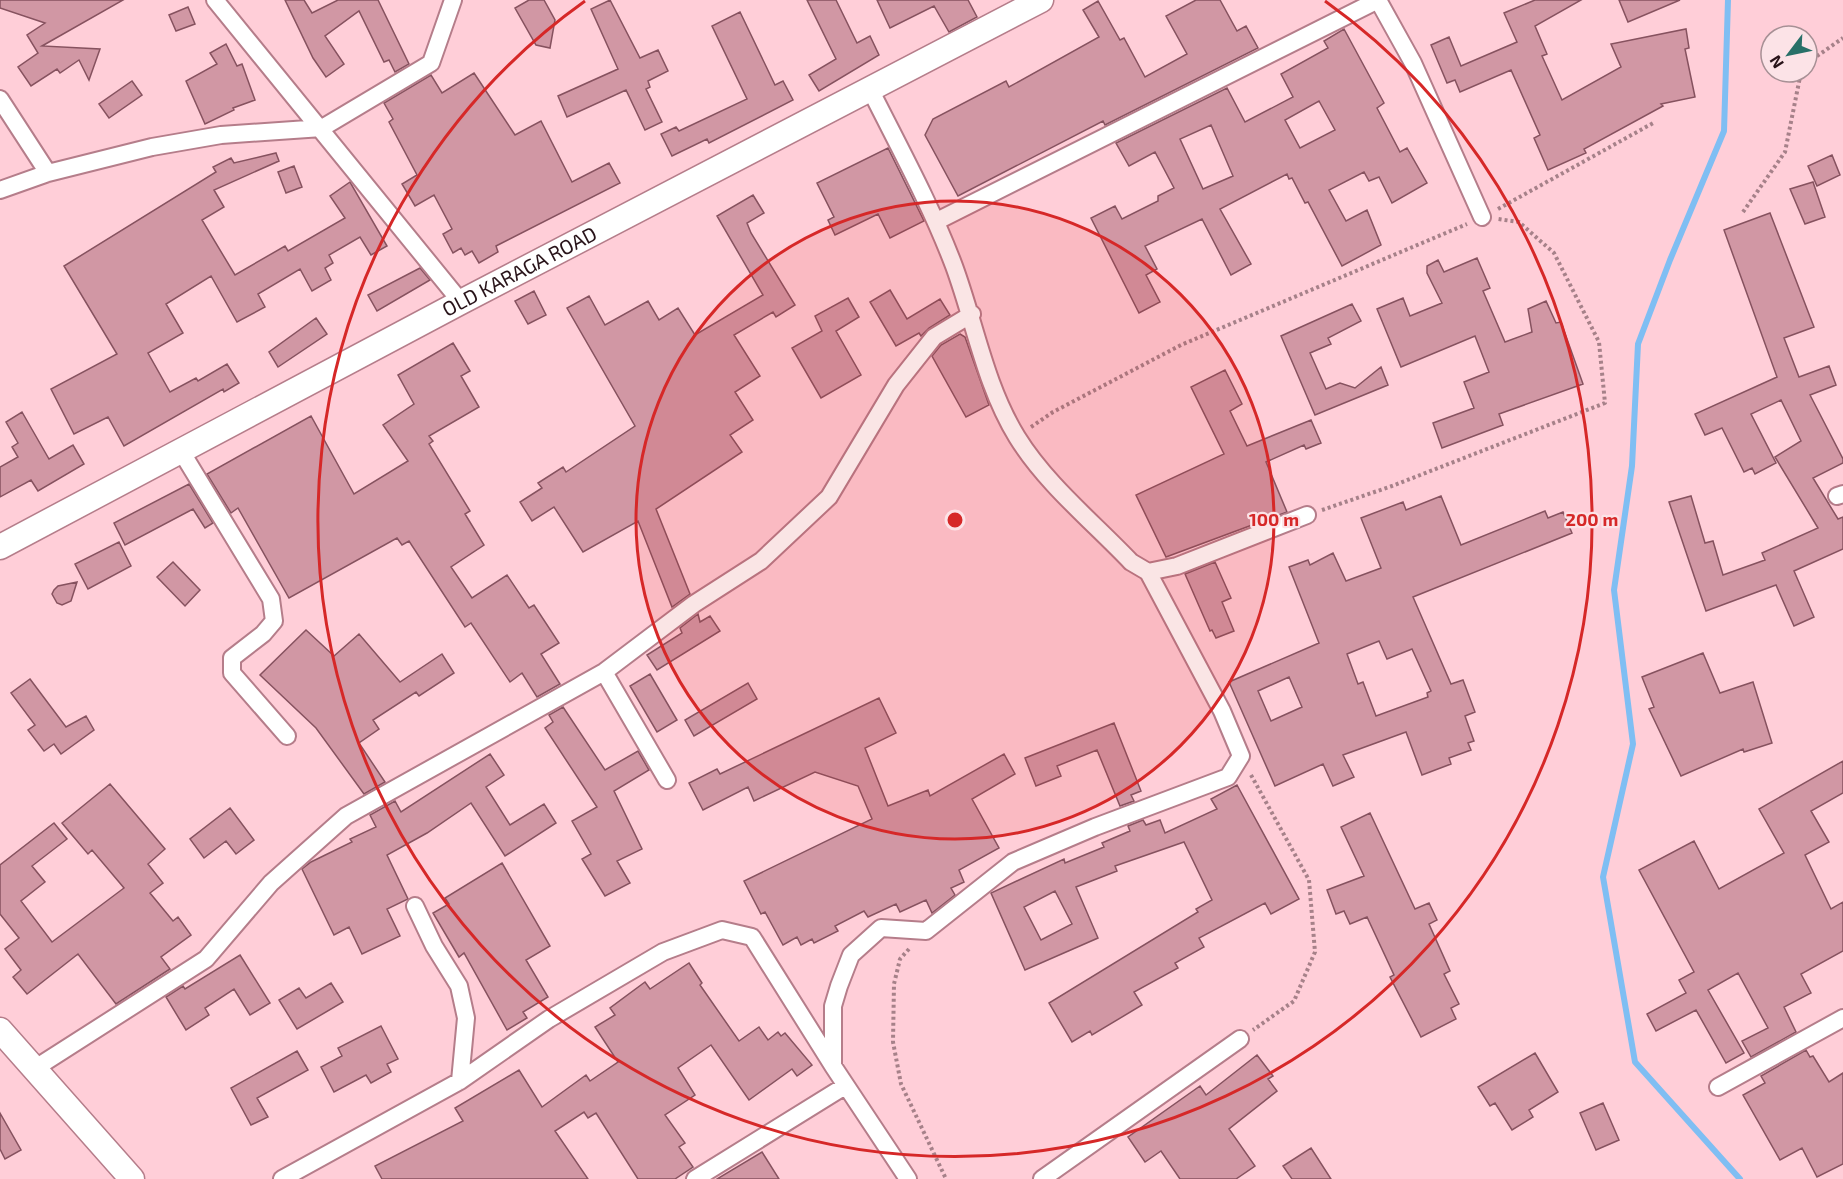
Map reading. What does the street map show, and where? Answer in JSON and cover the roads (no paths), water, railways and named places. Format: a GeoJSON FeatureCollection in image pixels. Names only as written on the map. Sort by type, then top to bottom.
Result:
{"type":"FeatureCollection","features":[{"type":"Feature","properties":{"kind":"street"},"geometry":{"type":"LineString","coordinates":[[215,0],[322,128],[461,302]]}},
{"type":"Feature","properties":{"kind":"street"},"geometry":{"type":"LineString","coordinates":[[0,190],[48,173],[152,147],[221,135],[322,128],[431,63],[453,0]]}},
{"type":"Feature","properties":{"kind":"street","name":"OLD KARAGA ROAD"},"geometry":{"type":"LineString","coordinates":[[0,547],[461,302],[1041,0]]}},
{"type":"Feature","properties":{"kind":"street"},"geometry":{"type":"LineString","coordinates":[[937,221],[1378,0],[1413,63],[1482,218]]}},
{"type":"Feature","properties":{"kind":"street"},"geometry":{"type":"LineString","coordinates":[[833,1066],[833,1006],[851,955],[881,928],[926,931],[1012,862],[1095,826],[1228,777],[1241,756],[1222,711],[1148,572],[1131,562],[1041,468],[1017,437],[985,370],[972,314],[937,221],[870,89]]}},
{"type":"Feature","properties":{"kind":"street"},"geometry":{"type":"LineString","coordinates":[[0,99],[48,173]]}},
{"type":"Feature","properties":{"kind":"street"},"geometry":{"type":"LineString","coordinates":[[34,1069],[206,959],[272,884],[346,816],[604,672],[694,604],[761,561],[829,497],[896,386],[934,337],[972,314]]}},
{"type":"Feature","properties":{"kind":"street"},"geometry":{"type":"LineString","coordinates":[[181,451],[270,599],[274,621],[263,634],[232,658],[231,673],[287,736]]}},
{"type":"Feature","properties":{"kind":"street"},"geometry":{"type":"LineString","coordinates":[[1148,572],[1177,566],[1307,515]]}},
{"type":"Feature","properties":{"kind":"street"},"geometry":{"type":"LineString","coordinates":[[604,672],[668,780]]}},
{"type":"Feature","properties":{"kind":"street"},"geometry":{"type":"LineString","coordinates":[[415,906],[434,946],[459,986],[466,1018],[460,1081]]}},
{"type":"Feature","properties":{"kind":"street"},"geometry":{"type":"LineString","coordinates":[[282,1179],[460,1081],[549,1019],[663,952],[722,930],[752,937],[845,1086],[908,1179]]}},
{"type":"Feature","properties":{"kind":"street"},"geometry":{"type":"LineString","coordinates":[[1718,1087],[1843,1018]]}},
{"type":"Feature","properties":{"kind":"street"},"geometry":{"type":"LineString","coordinates":[[0,1030],[132,1179]]}},
{"type":"Feature","properties":{"kind":"street"},"geometry":{"type":"LineString","coordinates":[[1042,1179],[1240,1039]]}},
{"type":"Feature","properties":{"kind":"street"},"geometry":{"type":"LineString","coordinates":[[695,1179],[845,1086]]}},
{"type":"Feature","properties":{"kind":"waterway"},"geometry":{"type":"LineString","coordinates":[[1728,0],[1724,131],[1638,344],[1632,466],[1614,590],[1633,744],[1603,877],[1635,1062],[1740,1179]]}}]}
